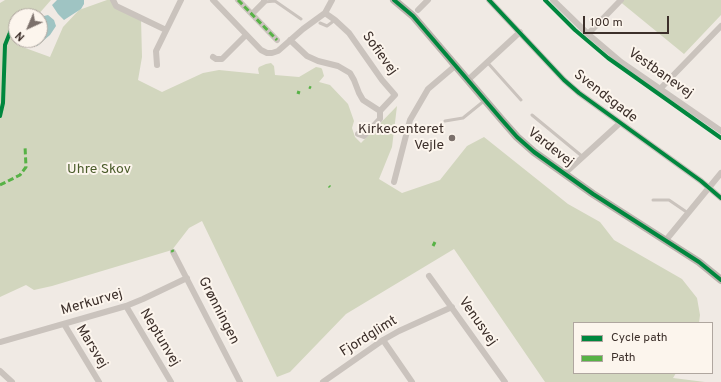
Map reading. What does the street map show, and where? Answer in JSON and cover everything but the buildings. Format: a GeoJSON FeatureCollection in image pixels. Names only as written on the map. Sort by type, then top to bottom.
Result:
{"type":"FeatureCollection","features":[{"type":"Feature","properties":{"kind":"street"},"geometry":{"type":"LineString","coordinates":[[113,0],[116,6],[166,30]]}},
{"type":"Feature","properties":{"kind":"street"},"geometry":{"type":"LineString","coordinates":[[158,65],[156,51],[181,0]]}},
{"type":"Feature","properties":{"kind":"street"},"geometry":{"type":"LineString","coordinates":[[212,0],[261,50],[267,53],[278,51],[325,13],[332,0]]}},
{"type":"Feature","properties":{"kind":"street"},"geometry":{"type":"LineString","coordinates":[[238,0],[276,40]]}},
{"type":"Feature","properties":{"kind":"street","name":"Vardevej"},"geometry":{"type":"LineString","coordinates":[[394,0],[413,16],[517,137],[534,152],[564,174],[699,262],[721,280]]}},
{"type":"Feature","properties":{"kind":"street"},"geometry":{"type":"LineString","coordinates":[[418,10],[428,0]]}},
{"type":"Feature","properties":{"kind":"street","name":"Svendsgade"},"geometry":{"type":"LineString","coordinates":[[489,0],[564,80],[579,93],[709,187],[721,198]]}},
{"type":"Feature","properties":{"kind":"street","name":"Vestbanevej"},"geometry":{"type":"LineString","coordinates":[[553,0],[588,34],[621,62],[721,131]]}},
{"type":"Feature","properties":{"kind":"street"},"geometry":{"type":"LineString","coordinates":[[588,34],[621,0]]}},
{"type":"Feature","properties":{"kind":"street"},"geometry":{"type":"LineString","coordinates":[[252,14],[264,1]]}},
{"type":"Feature","properties":{"kind":"street","name":"Sofievej"},"geometry":{"type":"LineString","coordinates":[[325,13],[349,33],[382,80],[395,95],[380,111],[380,119],[364,136],[358,134]]}},
{"type":"Feature","properties":{"kind":"street"},"geometry":{"type":"LineString","coordinates":[[660,89],[721,26]]}},
{"type":"Feature","properties":{"kind":"street"},"geometry":{"type":"LineString","coordinates":[[468,80],[520,32]]}},
{"type":"Feature","properties":{"kind":"street"},"geometry":{"type":"LineString","coordinates":[[213,57],[220,60],[222,59],[246,35]]}},
{"type":"Feature","properties":{"kind":"street"},"geometry":{"type":"LineString","coordinates":[[290,40],[307,56],[318,62],[338,66],[350,74],[363,100],[380,111]]}},
{"type":"Feature","properties":{"kind":"street"},"geometry":{"type":"LineString","coordinates":[[394,182],[410,120],[428,89],[455,66]]}},
{"type":"Feature","properties":{"kind":"street"},"geometry":{"type":"LineString","coordinates":[[564,174],[620,123]]}},
{"type":"Feature","properties":{"kind":"street"},"geometry":{"type":"LineString","coordinates":[[666,240],[721,173]]}},
{"type":"Feature","properties":{"kind":"street","name":"Grønningen"},"geometry":{"type":"LineString","coordinates":[[173,252],[240,382]]}},
{"type":"Feature","properties":{"kind":"street","name":"Venusvej"},"geometry":{"type":"LineString","coordinates":[[429,276],[505,382]]}},
{"type":"Feature","properties":{"kind":"street","name":"Merkurvej"},"geometry":{"type":"LineString","coordinates":[[0,342],[126,306],[187,278]]}},
{"type":"Feature","properties":{"kind":"street","name":"Neptunvej"},"geometry":{"type":"LineString","coordinates":[[126,306],[171,382]]}},
{"type":"Feature","properties":{"kind":"street","name":"Fjordglimt"},"geometry":{"type":"LineString","coordinates":[[323,382],[383,340],[399,331],[452,307]]}},
{"type":"Feature","properties":{"kind":"street","name":"Marsvej"},"geometry":{"type":"LineString","coordinates":[[64,324],[99,382]]}},
{"type":"Feature","properties":{"kind":"street"},"geometry":{"type":"LineString","coordinates":[[383,340],[412,382]]}},
{"type":"Feature","properties":{"kind":"street"},"geometry":{"type":"LineString","coordinates":[[0,371],[12,382]]}},
{"type":"Feature","properties":{"kind":"lane"},"geometry":{"type":"LineString","coordinates":[[264,1],[275,2],[301,19]]}},
{"type":"Feature","properties":{"kind":"lane"},"geometry":{"type":"LineString","coordinates":[[320,23],[327,26],[335,20]]}},
{"type":"Feature","properties":{"kind":"lane"},"geometry":{"type":"LineString","coordinates":[[487,62],[521,100]]}},
{"type":"Feature","properties":{"kind":"lane"},"geometry":{"type":"LineString","coordinates":[[445,121],[463,118],[485,100]]}},
{"type":"Feature","properties":{"kind":"lane"},"geometry":{"type":"LineString","coordinates":[[532,115],[583,157]]}},
{"type":"Feature","properties":{"kind":"lane"},"geometry":{"type":"LineString","coordinates":[[653,200],[669,200],[688,212]]}},
{"type":"Feature","properties":{"kind":"green space","name":"Uhre Skov"},"geometry":{"type":"Polygon","coordinates":[[[5,0],[51,0],[44,8],[8,8],[8,48],[25,48],[50,57],[63,27],[79,10],[107,0],[113,0],[116,7],[141,18],[142,57],[138,80],[162,92],[203,73],[219,70],[259,74],[259,67],[271,63],[274,66],[275,75],[299,77],[316,67],[321,68],[324,76],[319,82],[330,85],[348,104],[354,121],[352,128],[355,137],[361,143],[397,106],[392,147],[379,179],[402,193],[440,180],[467,146],[484,137],[568,204],[600,222],[614,240],[682,279],[697,298],[700,315],[699,322],[573,322],[573,374],[675,374],[673,378],[705,382],[545,382],[454,249],[346,314],[290,372],[277,377],[202,221],[189,228],[172,250],[52,286],[34,290],[26,285],[0,297],[0,3],[5,0]]]}},
{"type":"Feature","properties":{"kind":"green space"},"geometry":{"type":"Polygon","coordinates":[[[618,0],[721,0],[721,15],[684,54],[618,0]]]}},
{"type":"Feature","properties":{"kind":"water"},"geometry":{"type":"Polygon","coordinates":[[[57,0],[84,0],[84,4],[81,9],[64,20],[52,5],[57,0]]]}},
{"type":"Feature","properties":{"kind":"water"},"geometry":{"type":"Polygon","coordinates":[[[48,15],[54,20],[56,26],[48,37],[48,15]]]}},
{"type":"Feature","properties":{"kind":"marked path"},"geometry":{"type":"LineString","coordinates":[[238,0],[277,40]]}},
{"type":"Feature","properties":{"kind":"marked path"},"geometry":{"type":"LineString","coordinates":[[0,185],[20,175],[26,167],[25,146]]}},
{"type":"Feature","properties":{"kind":"marked path"},"geometry":{"type":"LineString","coordinates":[[433,246],[435,242]]}},
{"type":"Feature","properties":{"kind":"cycle path"},"geometry":{"type":"LineString","coordinates":[[394,0],[413,16],[517,137],[534,152],[593,194],[699,262],[721,280]]}},
{"type":"Feature","properties":{"kind":"cycle path"},"geometry":{"type":"LineString","coordinates":[[489,0],[564,80],[579,93],[701,181],[721,198]]}},
{"type":"Feature","properties":{"kind":"cycle path"},"geometry":{"type":"LineString","coordinates":[[545,0],[575,30],[608,58],[721,138]]}},
{"type":"Feature","properties":{"kind":"cycle path"},"geometry":{"type":"LineString","coordinates":[[0,116],[3,103],[5,45],[8,38]]}},
{"type":"Feature","properties":{"kind":"place","name":"Kirkecenteret Vejle"},"geometry":{"type":"Point","coordinates":[452,138]}}]}
